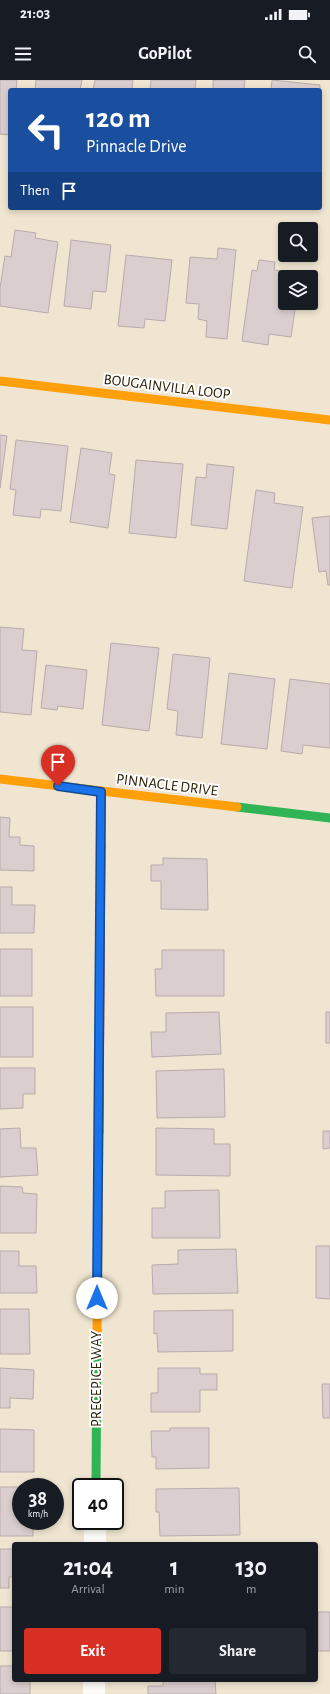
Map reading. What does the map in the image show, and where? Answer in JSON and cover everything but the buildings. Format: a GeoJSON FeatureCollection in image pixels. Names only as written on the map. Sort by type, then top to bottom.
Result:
{"type":"FeatureCollection","features":[{"type":"Feature","properties":{"kind":"street","name":"BOUGAINVILLA LOOP"},"geometry":{"type":"LineString","coordinates":[[0,381],[330,420]]}},
{"type":"Feature","properties":{"kind":"street","name":"PINNACLE DRIVE"},"geometry":{"type":"LineString","coordinates":[[0,779],[330,818]]}},
{"type":"Feature","properties":{"kind":"street","name":"PRECEPICE WAY"},"geometry":{"type":"LineString","coordinates":[[96,1478],[101,792]]}},
{"type":"Feature","properties":{"kind":"street"},"geometry":{"type":"LineString","coordinates":[[95,1530],[95,1542]]}},
{"type":"Feature","properties":{"kind":"street"},"geometry":{"type":"LineString","coordinates":[[94,1682],[94,1694]]}},
{"type":"Feature","properties":{"kind":"traffic: fast"},"geometry":{"type":"LineString","coordinates":[[101,792],[101,846]]}},
{"type":"Feature","properties":{"kind":"traffic: fast"},"geometry":{"type":"LineString","coordinates":[[237,807],[330,818]]}},
{"type":"Feature","properties":{"kind":"traffic: fast"},"geometry":{"type":"LineString","coordinates":[[96,1478],[97,1331]]}},
{"type":"Feature","properties":{"kind":"traffic: slow"},"geometry":{"type":"LineString","coordinates":[[0,381],[330,420]]}},
{"type":"Feature","properties":{"kind":"traffic: slow"},"geometry":{"type":"LineString","coordinates":[[0,779],[237,807]]}},
{"type":"Feature","properties":{"kind":"traffic: slow"},"geometry":{"type":"LineString","coordinates":[[97,1331],[99,1132]]}},
{"type":"Feature","properties":{"kind":"traffic: jam"},"geometry":{"type":"LineString","coordinates":[[99,1132],[101,846]]}},
{"type":"Feature","properties":{"kind":"route"},"geometry":{"type":"LineString","coordinates":[[58,786],[101,792],[97,1298]]}}]}
